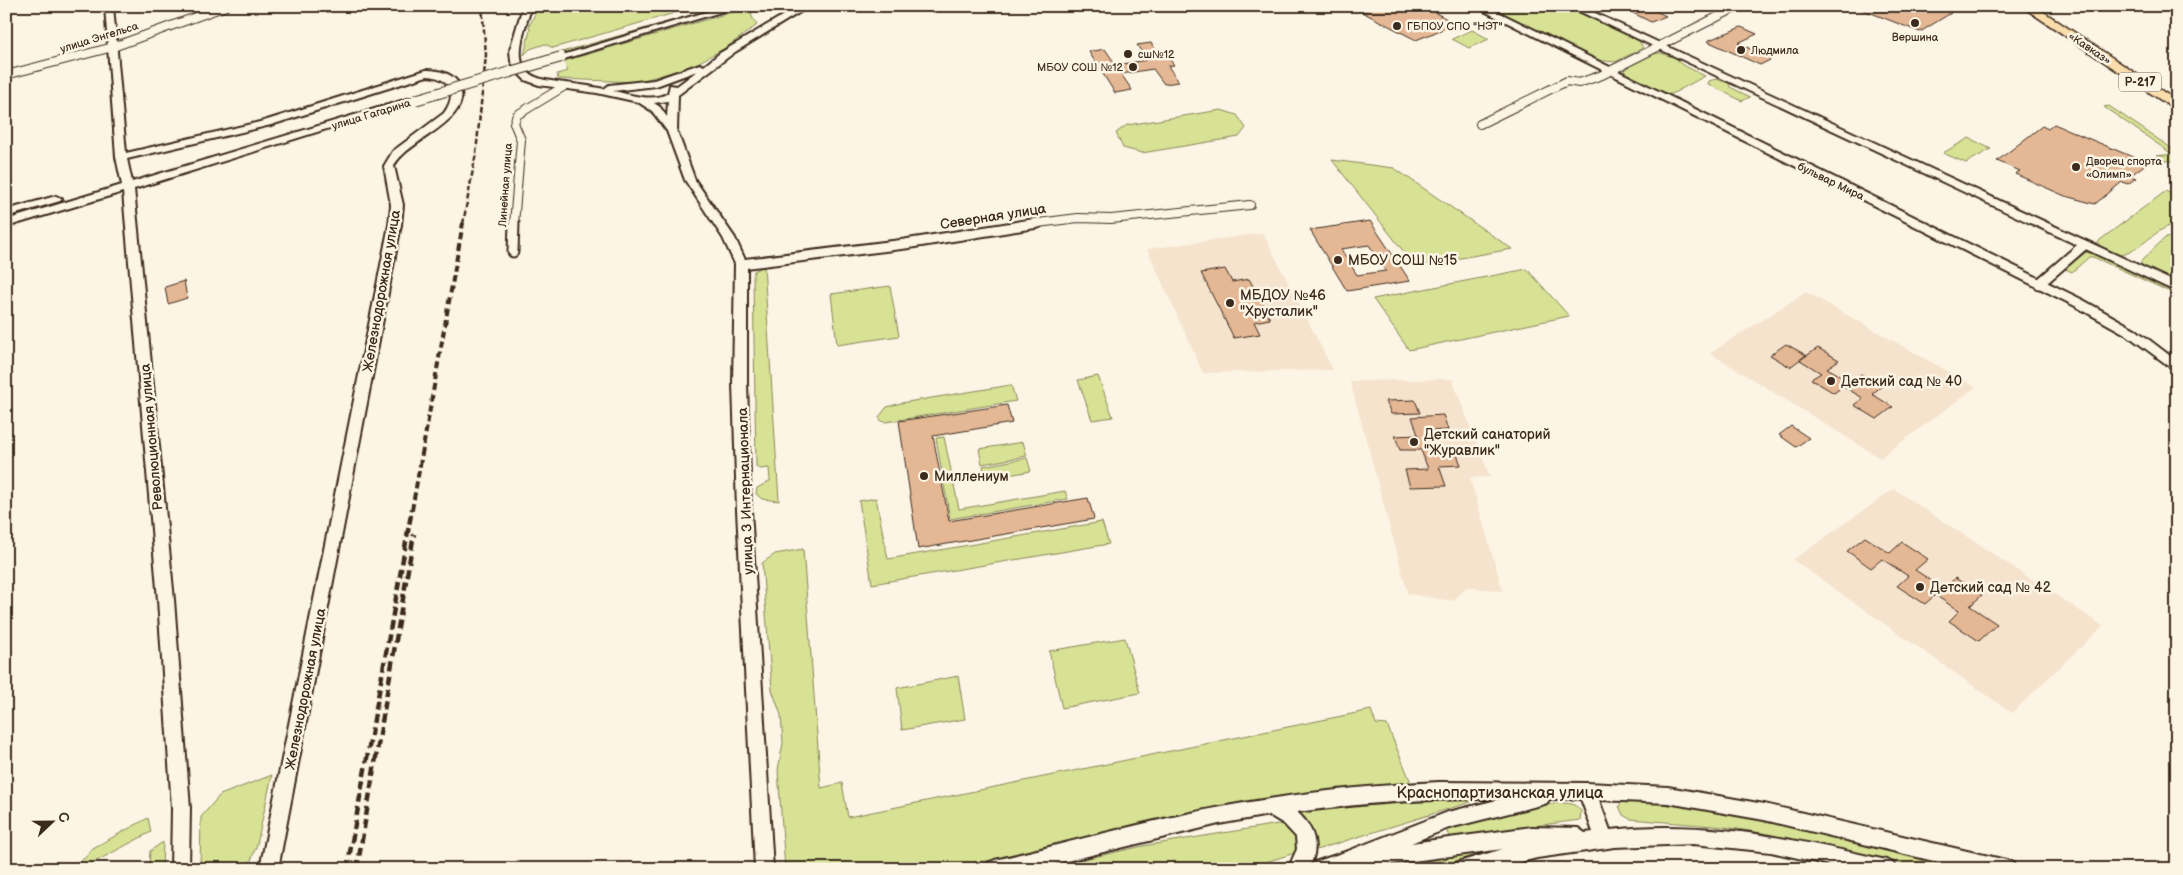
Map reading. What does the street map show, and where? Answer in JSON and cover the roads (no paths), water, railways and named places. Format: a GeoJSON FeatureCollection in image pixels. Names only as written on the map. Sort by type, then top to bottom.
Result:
{"type":"FeatureCollection","features":[{"type":"Feature","properties":{"kind":"highway","name":"«Кавказ»"},"geometry":{"type":"LineString","coordinates":[[2028,6],[2177,107]]}},
{"type":"Feature","properties":{"kind":"main road","name":"Революционная улица"},"geometry":{"type":"LineString","coordinates":[[109,6],[121,157],[128,184],[166,600],[181,808],[180,869]]}},
{"type":"Feature","properties":{"kind":"main road"},"geometry":{"type":"LineString","coordinates":[[528,6],[518,31],[514,56],[521,73],[531,80],[563,87],[591,89],[640,100],[658,101],[673,93],[730,52]]}},
{"type":"Feature","properties":{"kind":"main road","name":"улица Гагарина"},"geometry":{"type":"LineString","coordinates":[[6,224],[128,184],[716,6]]}},
{"type":"Feature","properties":{"kind":"main road","name":"улица Гагарина"},"geometry":{"type":"LineString","coordinates":[[558,54],[737,6]]}},
{"type":"Feature","properties":{"kind":"main road"},"geometry":{"type":"LineString","coordinates":[[640,100],[636,95],[639,90],[701,67],[730,52],[806,6]]}},
{"type":"Feature","properties":{"kind":"main road","name":"бульвар Мира"},"geometry":{"type":"LineString","coordinates":[[1478,6],[2114,321],[2177,368]]}},
{"type":"Feature","properties":{"kind":"main road"},"geometry":{"type":"LineString","coordinates":[[1572,6],[2177,288]]}},
{"type":"Feature","properties":{"kind":"main road"},"geometry":{"type":"LineString","coordinates":[[591,89],[656,83],[671,85],[674,89],[673,93]]}},
{"type":"Feature","properties":{"kind":"main road","name":"улица 3 Интернационала"},"geometry":{"type":"LineString","coordinates":[[673,93],[672,131],[690,180],[729,238],[741,264],[740,383],[745,517],[764,869]]}},
{"type":"Feature","properties":{"kind":"main road","name":"улица Гагарина"},"geometry":{"type":"LineString","coordinates":[[6,214],[128,184]]}},
{"type":"Feature","properties":{"kind":"main road","name":"Краснопартизанская улица"},"geometry":{"type":"LineString","coordinates":[[995,869],[1219,816],[1269,807],[1374,794],[1439,790],[1587,791],[1668,795],[1715,802],[1808,822],[2006,869]]}},
{"type":"Feature","properties":{"kind":"main road"},"geometry":{"type":"LineString","coordinates":[[1319,869],[1348,860],[1448,820],[1519,801],[1569,791]]}},
{"type":"Feature","properties":{"kind":"main road"},"geometry":{"type":"LineString","coordinates":[[1587,791],[1604,838]]}},
{"type":"Feature","properties":{"kind":"main road"},"geometry":{"type":"LineString","coordinates":[[1269,807],[1286,813],[1298,824],[1307,839],[1307,852],[1297,869]]}},
{"type":"Feature","properties":{"kind":"main road"},"geometry":{"type":"LineString","coordinates":[[1348,860],[1532,836],[1604,838],[1685,836],[1769,843],[1886,869]]}},
{"type":"Feature","properties":{"kind":"main road"},"geometry":{"type":"LineString","coordinates":[[1462,869],[1485,862],[1604,838]]}},
{"type":"Feature","properties":{"kind":"street","name":"улица Энгельса"},"geometry":{"type":"LineString","coordinates":[[6,75],[113,47],[226,6]]}},
{"type":"Feature","properties":{"kind":"street"},"geometry":{"type":"LineString","coordinates":[[1480,124],[1567,82],[1579,83],[1610,70],[1739,6]]}},
{"type":"Feature","properties":{"kind":"street","name":"Железнодорожная улица"},"geometry":{"type":"LineString","coordinates":[[121,157],[267,123],[426,73],[443,75],[450,80],[456,90],[456,101],[446,118],[396,154],[389,166],[397,205],[395,225],[269,869]]}},
{"type":"Feature","properties":{"kind":"street","name":"Линейная улица"},"geometry":{"type":"LineString","coordinates":[[513,252],[516,186],[521,140],[514,123],[517,115],[563,87]]}},
{"type":"Feature","properties":{"kind":"street","name":"улица 3 Интернационала"},"geometry":{"type":"LineString","coordinates":[[640,100],[656,110],[672,131]]}},
{"type":"Feature","properties":{"kind":"street","name":"Северная улица"},"geometry":{"type":"LineString","coordinates":[[741,264],[905,244],[1049,221],[1078,218],[1112,219],[1250,204]]}},
{"type":"Feature","properties":{"kind":"street"},"geometry":{"type":"LineString","coordinates":[[2039,284],[2084,245]]}},
{"type":"Feature","properties":{"kind":"railway"},"geometry":{"type":"LineString","coordinates":[[463,224],[476,153],[486,55],[482,6]]}},
{"type":"Feature","properties":{"kind":"railway"},"geometry":{"type":"LineString","coordinates":[[412,510],[463,223]]}},
{"type":"Feature","properties":{"kind":"railway"},"geometry":{"type":"LineString","coordinates":[[347,869],[412,509]]}},
{"type":"Feature","properties":{"kind":"railway"},"geometry":{"type":"LineString","coordinates":[[357,869],[414,534]]}},
{"type":"Feature","properties":{"kind":"place","name":"Вершина"},"geometry":{"type":"Point","coordinates":[1915,23]}},
{"type":"Feature","properties":{"kind":"place","name":"ГБПОУ СПО \"НЭТ\""},"geometry":{"type":"Point","coordinates":[1397,26]}},
{"type":"Feature","properties":{"kind":"place","name":"Людмила"},"geometry":{"type":"Point","coordinates":[1741,50]}},
{"type":"Feature","properties":{"kind":"place","name":"сш№12"},"geometry":{"type":"Point","coordinates":[1128,54]}},
{"type":"Feature","properties":{"kind":"place","name":"МБОУ СОШ №12"},"geometry":{"type":"Point","coordinates":[1133,67]}},
{"type":"Feature","properties":{"kind":"place","name":"Дворец спорта «Олимп»"},"geometry":{"type":"Point","coordinates":[2076,167]}},
{"type":"Feature","properties":{"kind":"place","name":"МБОУ СОШ №15"},"geometry":{"type":"Point","coordinates":[1338,260]}},
{"type":"Feature","properties":{"kind":"place","name":"МБДОУ №46 \"Хрусталик\""},"geometry":{"type":"Point","coordinates":[1230,303]}},
{"type":"Feature","properties":{"kind":"place","name":"Детский сад № 40"},"geometry":{"type":"Point","coordinates":[1831,381]}},
{"type":"Feature","properties":{"kind":"place","name":"Детский санаторий \"Журавлик\""},"geometry":{"type":"Point","coordinates":[1414,442]}},
{"type":"Feature","properties":{"kind":"place","name":"Миллениум"},"geometry":{"type":"Point","coordinates":[924,476]}},
{"type":"Feature","properties":{"kind":"place","name":"Детский сад № 42"},"geometry":{"type":"Point","coordinates":[1920,587]}}]}
